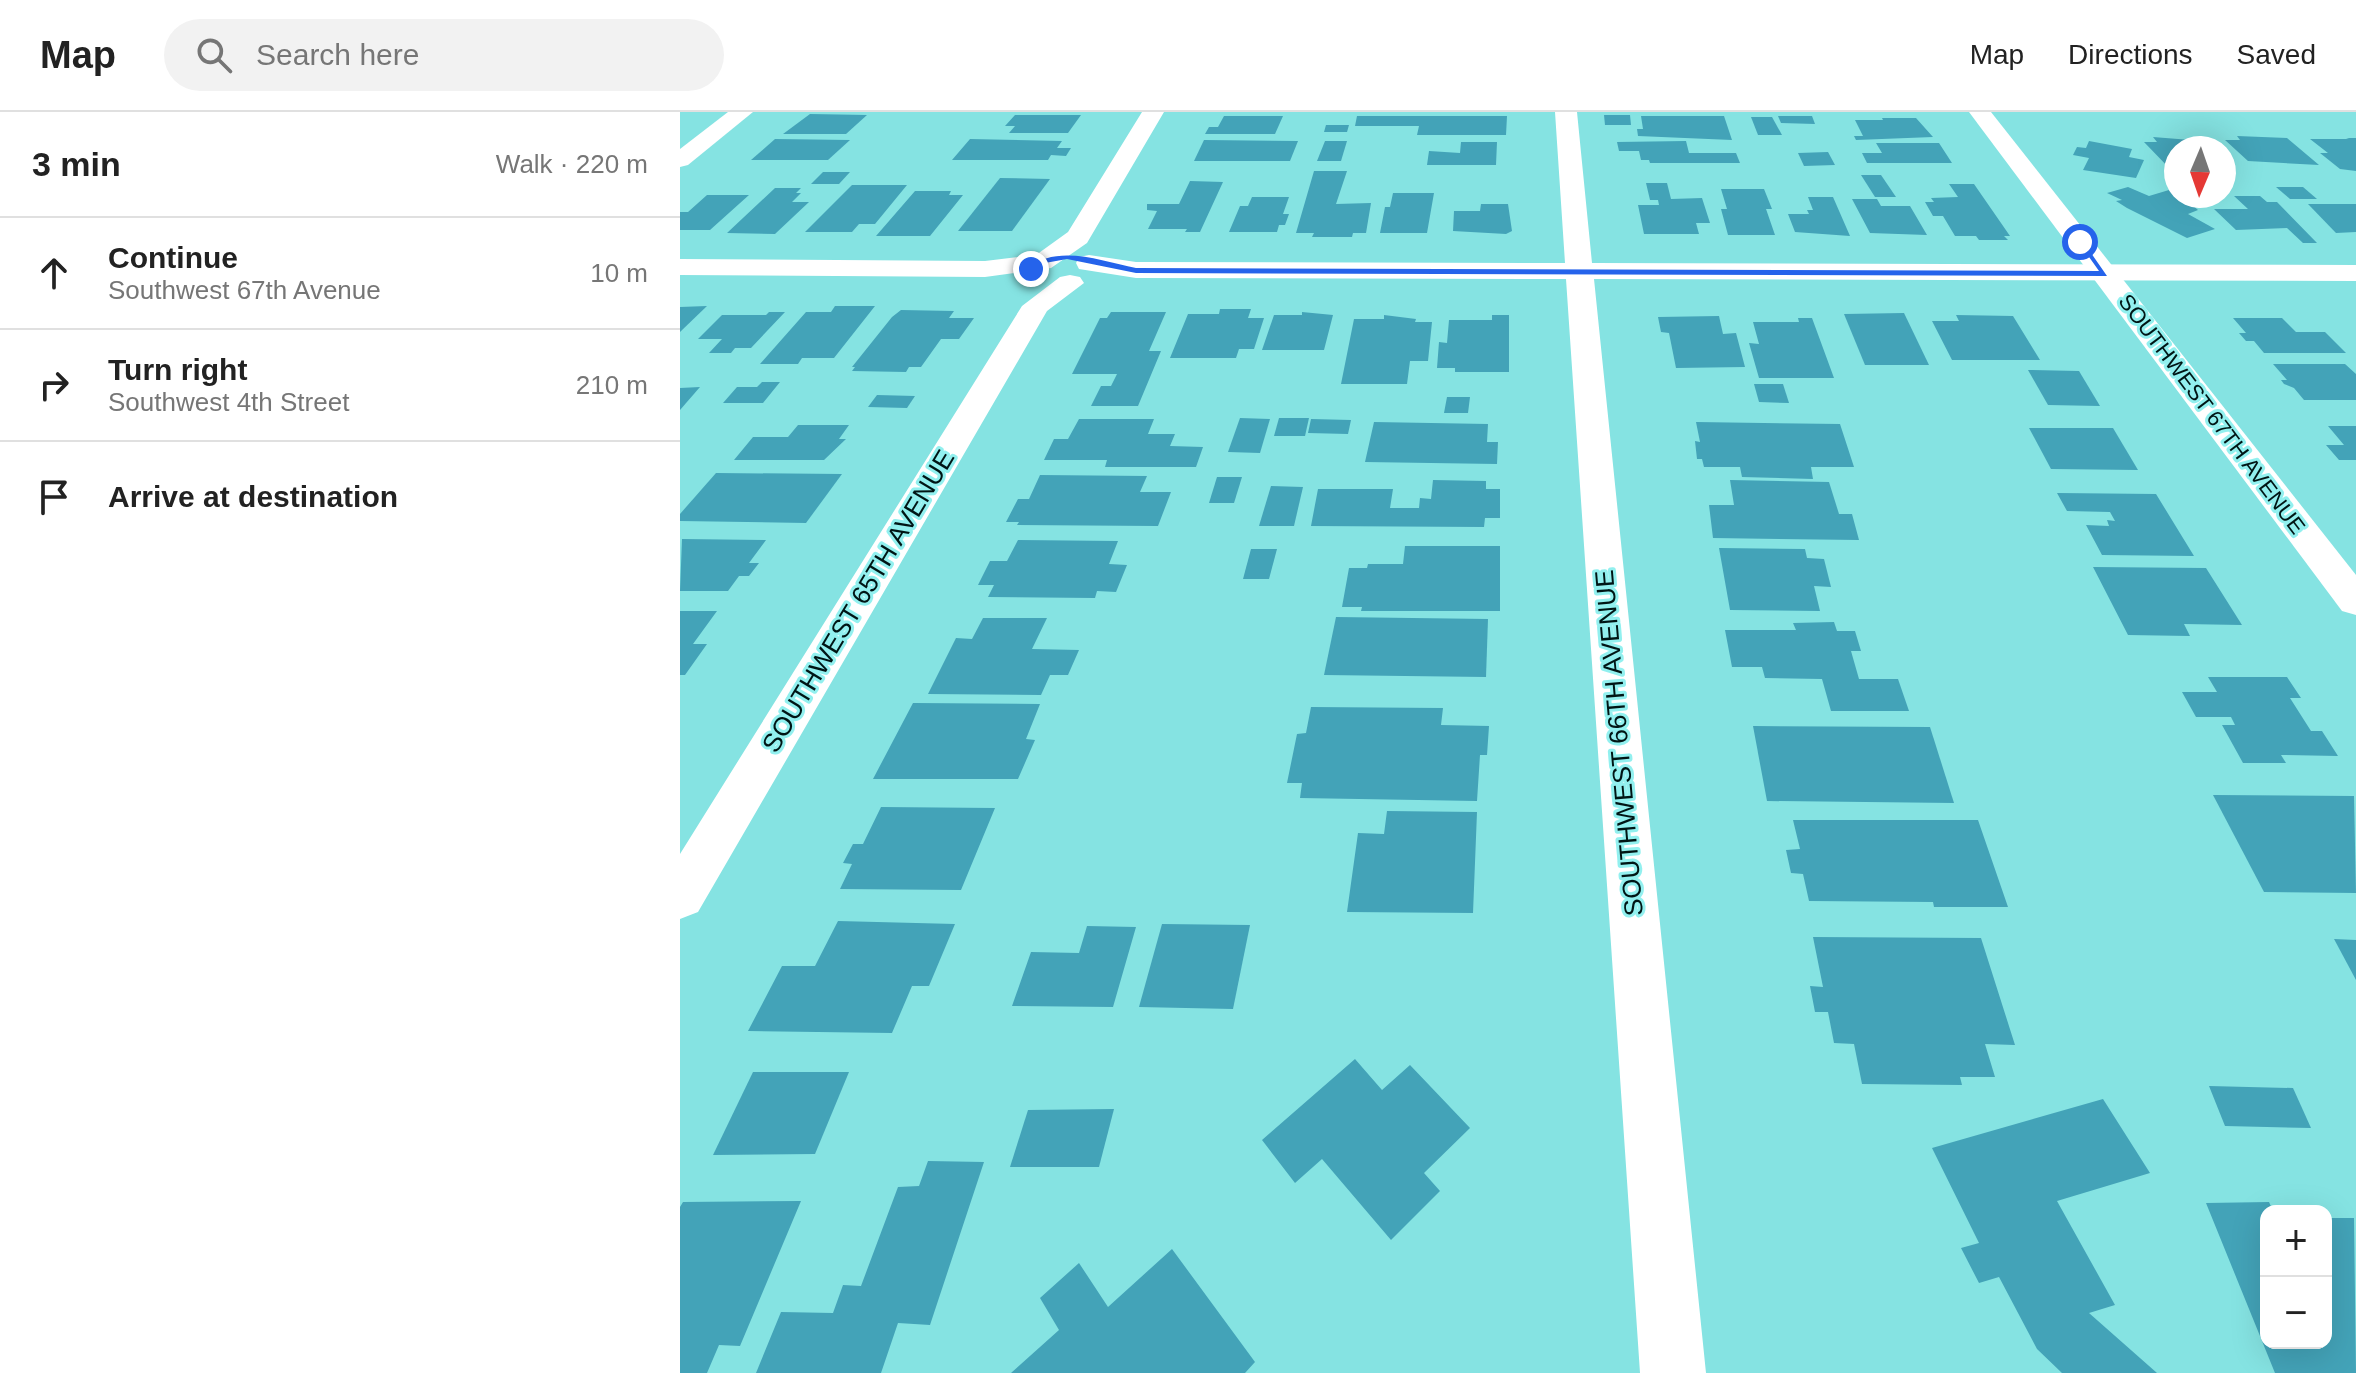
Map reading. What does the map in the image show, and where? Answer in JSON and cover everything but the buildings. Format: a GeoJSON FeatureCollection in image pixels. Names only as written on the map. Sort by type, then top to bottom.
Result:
{"type":"FeatureCollection","features":[{"type":"Feature","properties":{"kind":"street"},"geometry":{"type":"LineString","coordinates":[[680,160],[742,112]]}},
{"type":"Feature","properties":{"kind":"street","name":"SOUTHWEST 65TH AVENUE"},"geometry":{"type":"LineString","coordinates":[[680,897],[1037,278],[1080,264],[1153,112]]}},
{"type":"Feature","properties":{"kind":"street","name":"SOUTHWEST 66TH AVENUE"},"geometry":{"type":"LineString","coordinates":[[1566,112],[1673,1373]]}},
{"type":"Feature","properties":{"kind":"street","name":"SOUTHWEST 67TH AVENUE"},"geometry":{"type":"LineString","coordinates":[[1980,112],[2356,602]]}},
{"type":"Feature","properties":{"kind":"street"},"geometry":{"type":"LineString","coordinates":[[680,267],[985,269],[1037,278],[1067,257],[1080,264],[1123,275],[1136,270],[2356,273]]}},
{"type":"Feature","properties":{"kind":"route"},"geometry":{"type":"LineString","coordinates":[[1031,269],[1055,258],[1076,257],[1089,263],[1136,270],[2105,274],[2080,242]]}}]}
